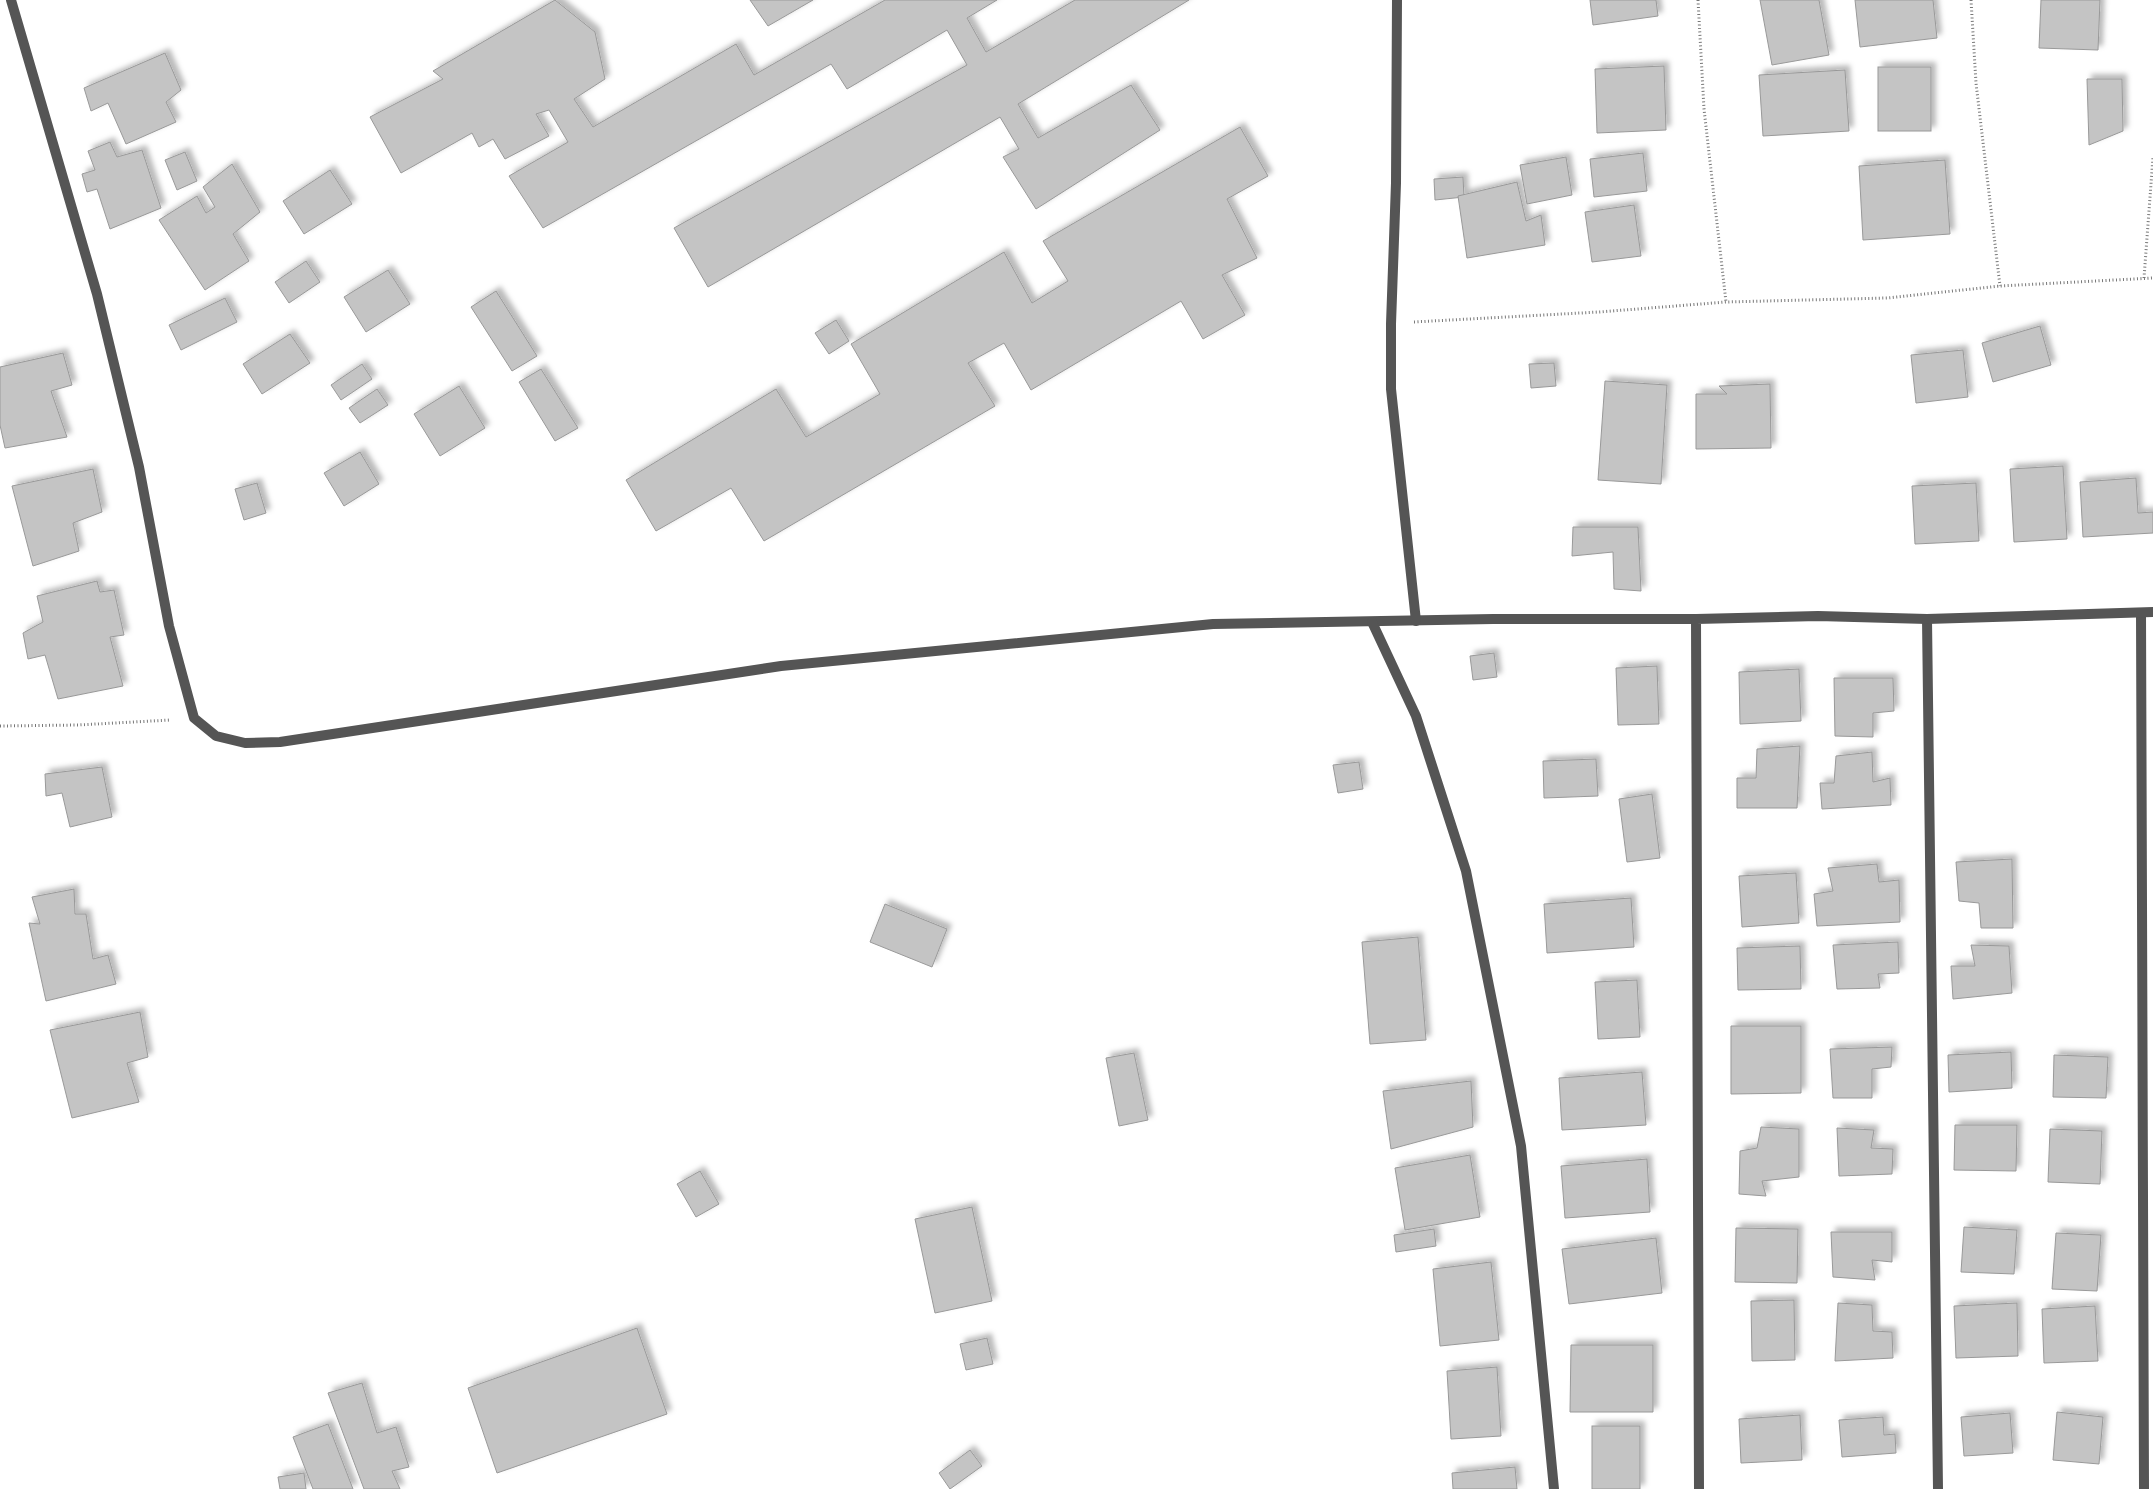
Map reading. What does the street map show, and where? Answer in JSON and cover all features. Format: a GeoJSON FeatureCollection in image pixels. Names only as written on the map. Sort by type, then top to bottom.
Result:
{"type":"FeatureCollection","features":[{"type":"Feature","properties":{"kind":"street"},"geometry":{"type":"LineString","coordinates":[[11,0],[97,294],[139,467],[169,626],[194,718],[216,736],[245,744],[280,742],[781,666],[1213,624],[1493,618],[1696,619],[1818,616],[1927,619],[2153,612]]}},
{"type":"Feature","properties":{"kind":"street"},"geometry":{"type":"LineString","coordinates":[[1397,0],[1396,183],[1391,324],[1391,389],[1416,621]]}},
{"type":"Feature","properties":{"kind":"street"},"geometry":{"type":"LineString","coordinates":[[2141,613],[2144,1489]]}},
{"type":"Feature","properties":{"kind":"street"},"geometry":{"type":"LineString","coordinates":[[1696,619],[1699,1489]]}},
{"type":"Feature","properties":{"kind":"street"},"geometry":{"type":"LineString","coordinates":[[1927,619],[1938,1489]]}},
{"type":"Feature","properties":{"kind":"street"},"geometry":{"type":"LineString","coordinates":[[1372,622],[1416,716],[1466,871],[1521,1146],[1554,1489]]}},
{"type":"Feature","properties":{"kind":"path"},"geometry":{"type":"LineString","coordinates":[[1698,0],[1704,109],[1726,302]]}},
{"type":"Feature","properties":{"kind":"path"},"geometry":{"type":"LineString","coordinates":[[1971,0],[1976,83],[2000,286]]}},
{"type":"Feature","properties":{"kind":"path"},"geometry":{"type":"LineString","coordinates":[[2144,278],[2153,157]]}},
{"type":"Feature","properties":{"kind":"path"},"geometry":{"type":"LineString","coordinates":[[1391,324],[1599,312],[1726,302],[1886,298],[2000,286],[2153,278]]}},
{"type":"Feature","properties":{"kind":"path"},"geometry":{"type":"LineString","coordinates":[[0,726],[78,725],[194,718]]}},
{"type":"Feature","properties":{"kind":"building"},"geometry":{"type":"Polygon","coordinates":[[[555,0],[595,32],[605,79],[574,99],[593,127],[736,44],[754,75],[885,0],[997,0],[967,18],[986,52],[1075,0],[1189,0],[1018,104],[1038,138],[1131,85],[1160,130],[1036,209],[1003,157],[1019,149],[1000,117],[708,287],[674,228],[967,65],[947,30],[847,89],[831,64],[543,228],[509,176],[568,142],[549,110],[536,114],[549,136],[505,159],[493,139],[479,147],[472,133],[401,173],[370,117],[443,79],[433,71],[555,0]]]}},
{"type":"Feature","properties":{"kind":"building"},"geometry":{"type":"Polygon","coordinates":[[[750,0],[813,0],[768,26],[750,0]]]}},
{"type":"Feature","properties":{"kind":"building"},"geometry":{"type":"Polygon","coordinates":[[[1590,0],[1656,0],[1658,16],[1593,25],[1590,0]]]}},
{"type":"Feature","properties":{"kind":"building"},"geometry":{"type":"Polygon","coordinates":[[[1760,0],[1819,0],[1829,55],[1772,65],[1760,0]]]}},
{"type":"Feature","properties":{"kind":"building"},"geometry":{"type":"Polygon","coordinates":[[[1855,0],[1933,0],[1937,38],[1860,47],[1855,0]]]}},
{"type":"Feature","properties":{"kind":"building"},"geometry":{"type":"Polygon","coordinates":[[[2041,0],[2100,0],[2098,50],[2039,48],[2041,0]]]}},
{"type":"Feature","properties":{"kind":"building"},"geometry":{"type":"Polygon","coordinates":[[[165,53],[181,90],[166,102],[176,122],[126,144],[108,103],[91,111],[84,88],[165,53]]]}},
{"type":"Feature","properties":{"kind":"building"},"geometry":{"type":"Polygon","coordinates":[[[1664,66],[1666,130],[1597,133],[1595,69],[1664,66]]]}},
{"type":"Feature","properties":{"kind":"building"},"geometry":{"type":"Polygon","coordinates":[[[1878,67],[1931,67],[1931,131],[1878,131],[1878,67]]]}},
{"type":"Feature","properties":{"kind":"building"},"geometry":{"type":"Polygon","coordinates":[[[1845,70],[1849,131],[1763,136],[1759,75],[1845,70]]]}},
{"type":"Feature","properties":{"kind":"building"},"geometry":{"type":"Polygon","coordinates":[[[2087,79],[2122,79],[2123,131],[2089,145],[2087,79]]]}},
{"type":"Feature","properties":{"kind":"building"},"geometry":{"type":"Polygon","coordinates":[[[1240,127],[1268,176],[1227,199],[1257,258],[1222,275],[1245,315],[1203,339],[1181,301],[1031,390],[1004,343],[968,363],[995,406],[764,541],[731,488],[656,531],[626,480],[776,389],[806,437],[880,394],[851,344],[1004,252],[1032,303],[1068,281],[1043,241],[1240,127]]]}},
{"type":"Feature","properties":{"kind":"building"},"geometry":{"type":"Polygon","coordinates":[[[110,142],[117,157],[142,150],[161,208],[110,229],[97,189],[87,192],[82,174],[95,170],[88,151],[110,142]]]}},
{"type":"Feature","properties":{"kind":"building"},"geometry":{"type":"Polygon","coordinates":[[[185,152],[197,181],[177,190],[165,160],[185,152]]]}},
{"type":"Feature","properties":{"kind":"building"},"geometry":{"type":"Polygon","coordinates":[[[1643,153],[1647,191],[1594,197],[1590,159],[1643,153]]]}},
{"type":"Feature","properties":{"kind":"building"},"geometry":{"type":"Polygon","coordinates":[[[1566,157],[1572,195],[1527,204],[1520,165],[1566,157]]]}},
{"type":"Feature","properties":{"kind":"building"},"geometry":{"type":"Polygon","coordinates":[[[1945,160],[1950,234],[1863,240],[1859,166],[1945,160]]]}},
{"type":"Feature","properties":{"kind":"building"},"geometry":{"type":"Polygon","coordinates":[[[232,164],[260,212],[233,234],[249,261],[205,290],[159,220],[197,196],[206,213],[215,207],[203,187],[232,164]]]}},
{"type":"Feature","properties":{"kind":"building"},"geometry":{"type":"Polygon","coordinates":[[[330,170],[352,204],[304,234],[283,201],[330,170]]]}},
{"type":"Feature","properties":{"kind":"building"},"geometry":{"type":"Polygon","coordinates":[[[1463,177],[1464,197],[1435,200],[1434,179],[1463,177]]]}},
{"type":"Feature","properties":{"kind":"building"},"geometry":{"type":"Polygon","coordinates":[[[1517,182],[1526,221],[1541,215],[1545,245],[1467,258],[1458,196],[1517,182]]]}},
{"type":"Feature","properties":{"kind":"building"},"geometry":{"type":"Polygon","coordinates":[[[1634,205],[1641,256],[1592,262],[1585,212],[1634,205]]]}},
{"type":"Feature","properties":{"kind":"building"},"geometry":{"type":"Polygon","coordinates":[[[306,261],[320,282],[289,303],[275,282],[306,261]]]}},
{"type":"Feature","properties":{"kind":"building"},"geometry":{"type":"Polygon","coordinates":[[[388,270],[410,304],[366,332],[344,297],[388,270]]]}},
{"type":"Feature","properties":{"kind":"building"},"geometry":{"type":"Polygon","coordinates":[[[496,291],[537,356],[512,371],[471,307],[496,291]]]}},
{"type":"Feature","properties":{"kind":"building"},"geometry":{"type":"Polygon","coordinates":[[[225,298],[237,322],[181,350],[169,325],[225,298]]]}},
{"type":"Feature","properties":{"kind":"building"},"geometry":{"type":"Polygon","coordinates":[[[836,320],[849,341],[829,354],[815,333],[836,320]]]}},
{"type":"Feature","properties":{"kind":"building"},"geometry":{"type":"Polygon","coordinates":[[[2040,326],[2051,365],[1993,382],[1982,343],[2040,326]]]}},
{"type":"Feature","properties":{"kind":"building"},"geometry":{"type":"Polygon","coordinates":[[[290,334],[310,363],[262,394],[243,364],[290,334]]]}},
{"type":"Feature","properties":{"kind":"building"},"geometry":{"type":"Polygon","coordinates":[[[1963,350],[1968,397],[1916,403],[1911,355],[1963,350]]]}},
{"type":"Feature","properties":{"kind":"building"},"geometry":{"type":"Polygon","coordinates":[[[63,353],[72,385],[51,391],[67,437],[5,448],[0,425],[0,367],[63,353]]]}},
{"type":"Feature","properties":{"kind":"building"},"geometry":{"type":"Polygon","coordinates":[[[1554,363],[1556,386],[1531,388],[1529,364],[1554,363]]]}},
{"type":"Feature","properties":{"kind":"building"},"geometry":{"type":"Polygon","coordinates":[[[362,364],[372,379],[341,400],[331,385],[362,364]]]}},
{"type":"Feature","properties":{"kind":"building"},"geometry":{"type":"Polygon","coordinates":[[[541,369],[578,428],[555,441],[519,382],[541,369]]]}},
{"type":"Feature","properties":{"kind":"building"},"geometry":{"type":"Polygon","coordinates":[[[1605,381],[1667,385],[1661,484],[1598,480],[1605,381]]]}},
{"type":"Feature","properties":{"kind":"building"},"geometry":{"type":"Polygon","coordinates":[[[1770,384],[1771,448],[1696,449],[1696,394],[1727,394],[1719,386],[1770,384]]]}},
{"type":"Feature","properties":{"kind":"building"},"geometry":{"type":"Polygon","coordinates":[[[459,386],[485,428],[440,456],[414,414],[459,386]]]}},
{"type":"Feature","properties":{"kind":"building"},"geometry":{"type":"Polygon","coordinates":[[[377,389],[388,405],[360,423],[349,408],[377,389]]]}},
{"type":"Feature","properties":{"kind":"building"},"geometry":{"type":"Polygon","coordinates":[[[360,452],[379,484],[344,506],[324,473],[360,452]]]}},
{"type":"Feature","properties":{"kind":"building"},"geometry":{"type":"Polygon","coordinates":[[[2063,466],[2067,539],[2014,542],[2010,469],[2063,466]]]}},
{"type":"Feature","properties":{"kind":"building"},"geometry":{"type":"Polygon","coordinates":[[[93,469],[102,512],[73,523],[79,551],[33,566],[12,486],[93,469]]]}},
{"type":"Feature","properties":{"kind":"building"},"geometry":{"type":"Polygon","coordinates":[[[2136,478],[2138,513],[2153,512],[2153,533],[2083,537],[2080,482],[2136,478]]]}},
{"type":"Feature","properties":{"kind":"building"},"geometry":{"type":"Polygon","coordinates":[[[257,483],[266,513],[244,520],[235,489],[257,483]]]}},
{"type":"Feature","properties":{"kind":"building"},"geometry":{"type":"Polygon","coordinates":[[[1976,483],[1979,541],[1915,544],[1912,486],[1976,483]]]}},
{"type":"Feature","properties":{"kind":"building"},"geometry":{"type":"Polygon","coordinates":[[[1573,527],[1638,527],[1641,591],[1614,589],[1613,552],[1572,556],[1573,527]]]}},
{"type":"Feature","properties":{"kind":"building"},"geometry":{"type":"Polygon","coordinates":[[[97,581],[100,592],[114,590],[124,635],[110,637],[123,686],[58,699],[45,655],[28,659],[23,633],[43,622],[37,596],[97,581]]]}},
{"type":"Feature","properties":{"kind":"building"},"geometry":{"type":"Polygon","coordinates":[[[1494,653],[1497,677],[1473,680],[1470,656],[1494,653]]]}},
{"type":"Feature","properties":{"kind":"building"},"geometry":{"type":"Polygon","coordinates":[[[1657,666],[1659,724],[1618,725],[1616,668],[1657,666]]]}},
{"type":"Feature","properties":{"kind":"building"},"geometry":{"type":"Polygon","coordinates":[[[1799,669],[1801,721],[1740,724],[1739,672],[1799,669]]]}},
{"type":"Feature","properties":{"kind":"building"},"geometry":{"type":"Polygon","coordinates":[[[1834,678],[1893,678],[1894,711],[1873,713],[1873,737],[1835,736],[1834,678]]]}},
{"type":"Feature","properties":{"kind":"building"},"geometry":{"type":"Polygon","coordinates":[[[1800,746],[1797,808],[1737,808],[1737,778],[1756,778],[1757,749],[1800,746]]]}},
{"type":"Feature","properties":{"kind":"building"},"geometry":{"type":"Polygon","coordinates":[[[1872,752],[1873,782],[1890,778],[1891,805],[1822,809],[1820,783],[1834,783],[1836,756],[1872,752]]]}},
{"type":"Feature","properties":{"kind":"building"},"geometry":{"type":"Polygon","coordinates":[[[1596,759],[1598,796],[1544,798],[1543,761],[1596,759]]]}},
{"type":"Feature","properties":{"kind":"building"},"geometry":{"type":"Polygon","coordinates":[[[1359,762],[1363,789],[1338,793],[1333,765],[1359,762]]]}},
{"type":"Feature","properties":{"kind":"building"},"geometry":{"type":"Polygon","coordinates":[[[102,767],[112,817],[70,827],[62,793],[46,796],[45,774],[102,767]]]}},
{"type":"Feature","properties":{"kind":"building"},"geometry":{"type":"Polygon","coordinates":[[[1652,794],[1660,858],[1627,862],[1619,799],[1652,794]]]}},
{"type":"Feature","properties":{"kind":"building"},"geometry":{"type":"Polygon","coordinates":[[[2012,859],[2013,928],[1981,928],[1979,903],[1959,901],[1956,862],[2012,859]]]}},
{"type":"Feature","properties":{"kind":"building"},"geometry":{"type":"Polygon","coordinates":[[[1877,864],[1879,882],[1899,880],[1900,922],[1817,926],[1814,894],[1833,891],[1828,868],[1877,864]]]}},
{"type":"Feature","properties":{"kind":"building"},"geometry":{"type":"Polygon","coordinates":[[[1796,873],[1799,923],[1742,927],[1739,876],[1796,873]]]}},
{"type":"Feature","properties":{"kind":"building"},"geometry":{"type":"Polygon","coordinates":[[[74,889],[75,914],[86,914],[93,959],[108,955],[116,984],[46,1001],[29,923],[40,924],[32,897],[74,889]]]}},
{"type":"Feature","properties":{"kind":"building"},"geometry":{"type":"Polygon","coordinates":[[[1631,898],[1634,947],[1547,953],[1544,904],[1631,898]]]}},
{"type":"Feature","properties":{"kind":"building"},"geometry":{"type":"Polygon","coordinates":[[[885,904],[947,929],[932,967],[870,942],[885,904]]]}},
{"type":"Feature","properties":{"kind":"building"},"geometry":{"type":"Polygon","coordinates":[[[1418,937],[1426,1040],[1370,1044],[1362,942],[1418,937]]]}},
{"type":"Feature","properties":{"kind":"building"},"geometry":{"type":"Polygon","coordinates":[[[1898,942],[1899,973],[1878,974],[1880,988],[1837,989],[1833,945],[1898,942]]]}},
{"type":"Feature","properties":{"kind":"building"},"geometry":{"type":"Polygon","coordinates":[[[1971,945],[2009,946],[2012,993],[1953,999],[1951,966],[1975,966],[1971,945]]]}},
{"type":"Feature","properties":{"kind":"building"},"geometry":{"type":"Polygon","coordinates":[[[1800,946],[1801,989],[1738,990],[1737,948],[1800,946]]]}},
{"type":"Feature","properties":{"kind":"building"},"geometry":{"type":"Polygon","coordinates":[[[1637,980],[1640,1037],[1598,1039],[1595,982],[1637,980]]]}},
{"type":"Feature","properties":{"kind":"building"},"geometry":{"type":"Polygon","coordinates":[[[140,1012],[148,1057],[127,1063],[139,1102],[72,1118],[50,1030],[140,1012]]]}},
{"type":"Feature","properties":{"kind":"building"},"geometry":{"type":"Polygon","coordinates":[[[1731,1026],[1801,1026],[1801,1093],[1731,1094],[1731,1026]]]}},
{"type":"Feature","properties":{"kind":"building"},"geometry":{"type":"Polygon","coordinates":[[[1892,1047],[1891,1067],[1872,1069],[1872,1098],[1833,1098],[1830,1049],[1892,1047]]]}},
{"type":"Feature","properties":{"kind":"building"},"geometry":{"type":"Polygon","coordinates":[[[2011,1052],[2012,1088],[1949,1092],[1948,1055],[2011,1052]]]}},
{"type":"Feature","properties":{"kind":"building"},"geometry":{"type":"Polygon","coordinates":[[[1134,1053],[1148,1120],[1119,1126],[1106,1058],[1134,1053]]]}},
{"type":"Feature","properties":{"kind":"building"},"geometry":{"type":"Polygon","coordinates":[[[2054,1055],[2108,1057],[2106,1098],[2053,1097],[2054,1055]]]}},
{"type":"Feature","properties":{"kind":"building"},"geometry":{"type":"Polygon","coordinates":[[[1642,1072],[1646,1125],[1562,1130],[1559,1078],[1642,1072]]]}},
{"type":"Feature","properties":{"kind":"building"},"geometry":{"type":"Polygon","coordinates":[[[1471,1081],[1473,1127],[1391,1149],[1383,1091],[1471,1081]]]}},
{"type":"Feature","properties":{"kind":"building"},"geometry":{"type":"Polygon","coordinates":[[[1955,1125],[2017,1125],[2016,1171],[1954,1170],[1955,1125]]]}},
{"type":"Feature","properties":{"kind":"building"},"geometry":{"type":"Polygon","coordinates":[[[1761,1127],[1799,1129],[1799,1177],[1762,1181],[1766,1196],[1739,1194],[1740,1151],[1757,1148],[1761,1127]]]}},
{"type":"Feature","properties":{"kind":"building"},"geometry":{"type":"Polygon","coordinates":[[[1837,1128],[1874,1130],[1871,1148],[1893,1149],[1892,1174],[1839,1176],[1837,1128]]]}},
{"type":"Feature","properties":{"kind":"building"},"geometry":{"type":"Polygon","coordinates":[[[2050,1129],[2102,1131],[2100,1184],[2048,1182],[2050,1129]]]}},
{"type":"Feature","properties":{"kind":"building"},"geometry":{"type":"Polygon","coordinates":[[[1470,1155],[1480,1217],[1405,1230],[1395,1168],[1470,1155]]]}},
{"type":"Feature","properties":{"kind":"building"},"geometry":{"type":"Polygon","coordinates":[[[1647,1159],[1650,1212],[1565,1218],[1561,1166],[1647,1159]]]}},
{"type":"Feature","properties":{"kind":"building"},"geometry":{"type":"Polygon","coordinates":[[[700,1171],[719,1204],[696,1217],[677,1184],[700,1171]]]}},
{"type":"Feature","properties":{"kind":"building"},"geometry":{"type":"Polygon","coordinates":[[[972,1207],[992,1301],[935,1313],[915,1219],[972,1207]]]}},
{"type":"Feature","properties":{"kind":"building"},"geometry":{"type":"Polygon","coordinates":[[[1964,1227],[2017,1230],[2014,1274],[1961,1272],[1964,1227]]]}},
{"type":"Feature","properties":{"kind":"building"},"geometry":{"type":"Polygon","coordinates":[[[1736,1228],[1798,1229],[1797,1283],[1735,1282],[1736,1228]]]}},
{"type":"Feature","properties":{"kind":"building"},"geometry":{"type":"Polygon","coordinates":[[[1434,1229],[1436,1246],[1396,1252],[1394,1235],[1434,1229]]]}},
{"type":"Feature","properties":{"kind":"building"},"geometry":{"type":"Polygon","coordinates":[[[1831,1232],[1892,1232],[1892,1262],[1872,1260],[1875,1280],[1833,1277],[1831,1232]]]}},
{"type":"Feature","properties":{"kind":"building"},"geometry":{"type":"Polygon","coordinates":[[[2056,1233],[2101,1235],[2097,1291],[2052,1289],[2056,1233]]]}},
{"type":"Feature","properties":{"kind":"building"},"geometry":{"type":"Polygon","coordinates":[[[1656,1238],[1662,1293],[1569,1304],[1562,1249],[1656,1238]]]}},
{"type":"Feature","properties":{"kind":"building"},"geometry":{"type":"Polygon","coordinates":[[[1491,1262],[1499,1340],[1440,1346],[1433,1269],[1491,1262]]]}},
{"type":"Feature","properties":{"kind":"building"},"geometry":{"type":"Polygon","coordinates":[[[1794,1300],[1795,1360],[1752,1361],[1751,1301],[1794,1300]]]}},
{"type":"Feature","properties":{"kind":"building"},"geometry":{"type":"Polygon","coordinates":[[[1838,1303],[1872,1305],[1873,1331],[1892,1332],[1893,1358],[1835,1361],[1838,1303]]]}},
{"type":"Feature","properties":{"kind":"building"},"geometry":{"type":"Polygon","coordinates":[[[2017,1303],[2018,1356],[1956,1358],[1954,1306],[2017,1303]]]}},
{"type":"Feature","properties":{"kind":"building"},"geometry":{"type":"Polygon","coordinates":[[[2095,1306],[2098,1361],[2044,1363],[2042,1309],[2095,1306]]]}},
{"type":"Feature","properties":{"kind":"building"},"geometry":{"type":"Polygon","coordinates":[[[637,1328],[667,1414],[497,1473],[468,1388],[637,1328]]]}},
{"type":"Feature","properties":{"kind":"building"},"geometry":{"type":"Polygon","coordinates":[[[987,1338],[993,1364],[966,1370],[960,1344],[987,1338]]]}},
{"type":"Feature","properties":{"kind":"building"},"geometry":{"type":"Polygon","coordinates":[[[1571,1345],[1653,1345],[1653,1412],[1570,1412],[1571,1345]]]}},
{"type":"Feature","properties":{"kind":"building"},"geometry":{"type":"Polygon","coordinates":[[[1497,1367],[1501,1436],[1451,1439],[1447,1371],[1497,1367]]]}},
{"type":"Feature","properties":{"kind":"building"},"geometry":{"type":"Polygon","coordinates":[[[362,1383],[377,1433],[396,1427],[409,1467],[392,1471],[400,1489],[364,1489],[328,1393],[362,1383]]]}},
{"type":"Feature","properties":{"kind":"building"},"geometry":{"type":"Polygon","coordinates":[[[2057,1412],[2103,1417],[2099,1464],[2053,1460],[2057,1412]]]}},
{"type":"Feature","properties":{"kind":"building"},"geometry":{"type":"Polygon","coordinates":[[[2010,1413],[2013,1453],[1964,1456],[1961,1417],[2010,1413]]]}},
{"type":"Feature","properties":{"kind":"building"},"geometry":{"type":"Polygon","coordinates":[[[1800,1415],[1802,1460],[1741,1463],[1739,1419],[1800,1415]]]}},
{"type":"Feature","properties":{"kind":"building"},"geometry":{"type":"Polygon","coordinates":[[[1883,1417],[1884,1435],[1895,1434],[1896,1453],[1842,1457],[1839,1420],[1883,1417]]]}},
{"type":"Feature","properties":{"kind":"building"},"geometry":{"type":"Polygon","coordinates":[[[328,1424],[353,1489],[313,1489],[293,1437],[328,1424]]]}},
{"type":"Feature","properties":{"kind":"building"},"geometry":{"type":"Polygon","coordinates":[[[1592,1426],[1640,1426],[1640,1489],[1592,1489],[1592,1426]]]}},
{"type":"Feature","properties":{"kind":"building"},"geometry":{"type":"Polygon","coordinates":[[[970,1450],[982,1466],[950,1489],[939,1473],[970,1450]]]}},
{"type":"Feature","properties":{"kind":"building"},"geometry":{"type":"Polygon","coordinates":[[[1515,1467],[1517,1489],[1453,1489],[1452,1473],[1515,1467]]]}},
{"type":"Feature","properties":{"kind":"building"},"geometry":{"type":"Polygon","coordinates":[[[304,1473],[306,1489],[280,1489],[278,1477],[304,1473]]]}}]}
